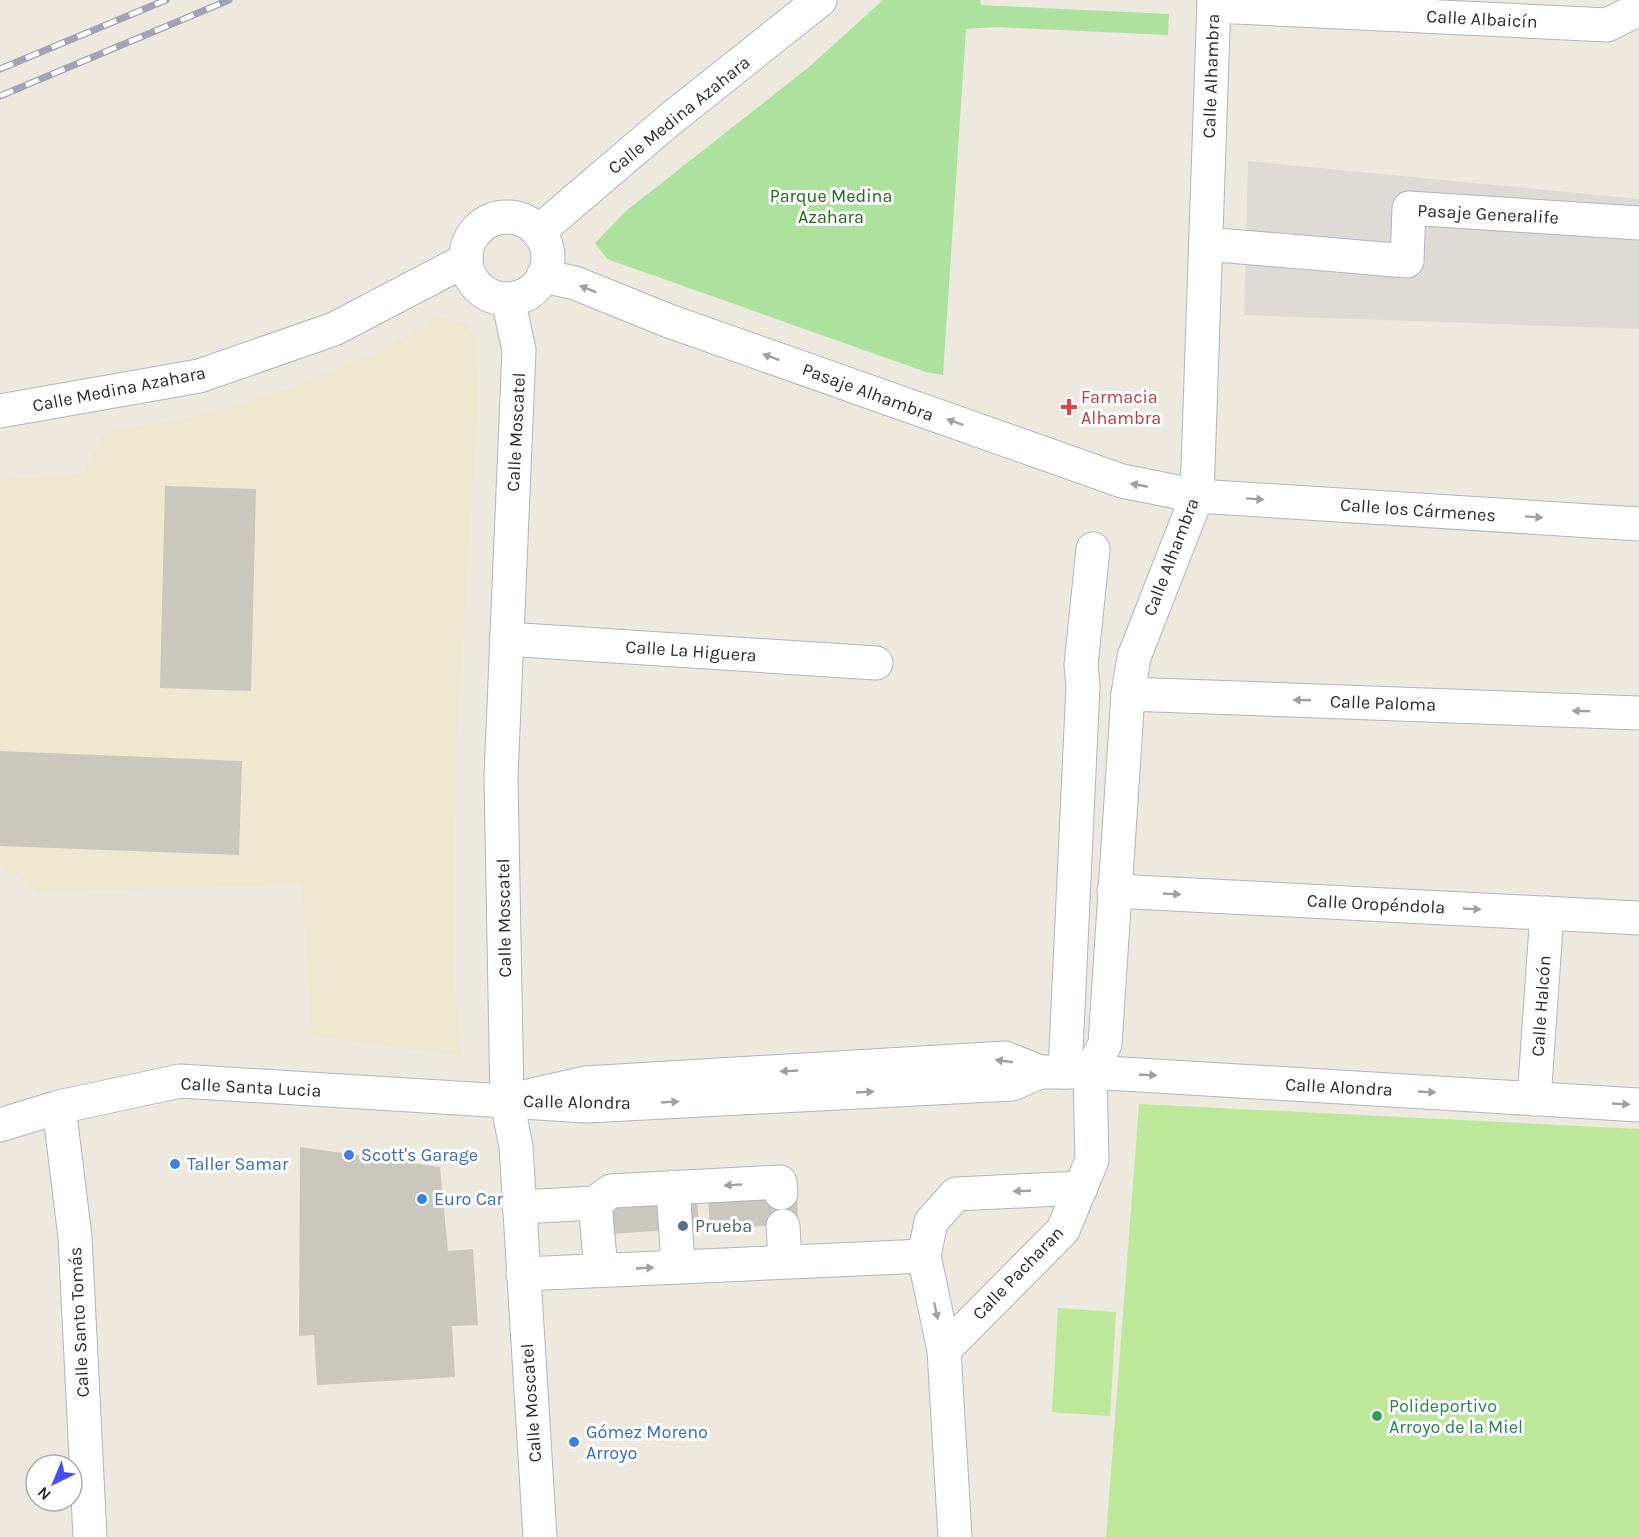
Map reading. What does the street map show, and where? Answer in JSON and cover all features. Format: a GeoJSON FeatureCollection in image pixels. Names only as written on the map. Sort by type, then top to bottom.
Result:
{"type":"FeatureCollection","features":[{"type":"Feature","properties":{"kind":"street","name":"Calle Medina Azahara"},"geometry":{"type":"LineString","coordinates":[[538,232],[668,121],[820,0]]}},
{"type":"Feature","properties":{"kind":"street","name":"Calle Albaicín"},"geometry":{"type":"LineString","coordinates":[[1214,3],[1607,25],[1639,9]]}},
{"type":"Feature","properties":{"kind":"street","name":"Calle Alhambra"},"geometry":{"type":"LineString","coordinates":[[1065,1072],[1105,1044],[1128,694],[1134,657],[1197,496],[1214,3]]}},
{"type":"Feature","properties":{"kind":"street","name":"Pasaje Generalife"},"geometry":{"type":"LineString","coordinates":[[1206,244],[1407,261],[1409,208],[1639,223]]}},
{"type":"Feature","properties":{"kind":"street"},"geometry":{"type":"LineString","coordinates":[[517,218],[538,232],[547,253],[543,276],[529,292],[508,299],[484,292],[475,283],[468,272],[466,260],[472,236],[492,220],[517,218]]}},
{"type":"Feature","properties":{"kind":"street","name":"Calle Medina Azahara"},"geometry":{"type":"LineString","coordinates":[[0,411],[199,376],[334,329],[466,260]]}},
{"type":"Feature","properties":{"kind":"street","name":"Pasaje Alhambra"},"geometry":{"type":"LineString","coordinates":[[543,276],[574,283],[669,321],[1122,482],[1197,496]]}},
{"type":"Feature","properties":{"kind":"street","name":"Calle Moscatel"},"geometry":{"type":"LineString","coordinates":[[508,299],[519,350],[501,777],[507,1101],[516,1147],[540,1537]]}},
{"type":"Feature","properties":{"kind":"street","name":"Calle los Cármenes"},"geometry":{"type":"LineString","coordinates":[[1197,496],[1639,524]]}},
{"type":"Feature","properties":{"kind":"street","name":"Calle Pacharan"},"geometry":{"type":"LineString","coordinates":[[944,1350],[1063,1230],[1092,1160],[1065,1072],[1083,686],[1081,665],[1094,549]]}},
{"type":"Feature","properties":{"kind":"street","name":"Calle La Higuera"},"geometry":{"type":"LineString","coordinates":[[506,639],[876,663]]}},
{"type":"Feature","properties":{"kind":"street","name":"Calle Paloma"},"geometry":{"type":"LineString","coordinates":[[1128,694],[1639,713]]}},
{"type":"Feature","properties":{"kind":"street","name":"Calle Oropéndola"},"geometry":{"type":"LineString","coordinates":[[1114,891],[1639,918]]}},
{"type":"Feature","properties":{"kind":"street","name":"Calle Halcón"},"geometry":{"type":"LineString","coordinates":[[1534,1099],[1547,912]]}},
{"type":"Feature","properties":{"kind":"street","name":"Calle Alondra"},"geometry":{"type":"LineString","coordinates":[[507,1101],[587,1106],[1012,1084],[1065,1072],[1639,1105]]}},
{"type":"Feature","properties":{"kind":"street","name":"Calle Santa Lucia"},"geometry":{"type":"LineString","coordinates":[[0,1125],[59,1107],[180,1081],[507,1101]]}},
{"type":"Feature","properties":{"kind":"street","name":"Calle Santo Tomás"},"geometry":{"type":"LineString","coordinates":[[59,1107],[75,1237],[90,1537]]}},
{"type":"Feature","properties":{"kind":"street"},"geometry":{"type":"LineString","coordinates":[[519,1207],[595,1203],[611,1191],[673,1187],[780,1182],[781,1193]]}},
{"type":"Feature","properties":{"kind":"street"},"geometry":{"type":"LineString","coordinates":[[673,1187],[678,1266]]}},
{"type":"Feature","properties":{"kind":"street"},"geometry":{"type":"LineString","coordinates":[[955,1537],[944,1350],[924,1256],[931,1222],[956,1194],[1081,1188]]}},
{"type":"Feature","properties":{"kind":"street"},"geometry":{"type":"LineString","coordinates":[[595,1203],[601,1270]]}},
{"type":"Feature","properties":{"kind":"street"},"geometry":{"type":"LineString","coordinates":[[783,1226],[785,1260]]}},
{"type":"Feature","properties":{"kind":"street"},"geometry":{"type":"LineString","coordinates":[[523,1274],[785,1260],[924,1256]]}},
{"type":"Feature","properties":{"kind":"shaded area"},"geometry":{"type":"Polygon","coordinates":[[[1248,161],[1639,199],[1639,329],[1244,315],[1248,161]]]}},
{"type":"Feature","properties":{"kind":"shaded area"},"geometry":{"type":"Polygon","coordinates":[[[440,317],[466,324],[476,341],[478,405],[456,744],[453,973],[462,1056],[312,1036],[302,884],[40,892],[0,864],[0,480],[84,474],[104,433],[209,414],[293,387],[372,356],[440,317]]]}},
{"type":"Feature","properties":{"kind":"green space","name":"Parque Medina Azahara"},"geometry":{"type":"Polygon","coordinates":[[[883,0],[980,0],[981,5],[1169,14],[1168,35],[997,27],[966,29],[943,375],[926,372],[607,259],[595,243],[626,211],[809,67],[883,0]]]}},
{"type":"Feature","properties":{"kind":"green space","name":"Polideportivo Arroyo de la Miel"},"geometry":{"type":"Polygon","coordinates":[[[1139,1104],[1639,1129],[1639,1537],[1106,1537],[1139,1104]]]}},
{"type":"Feature","properties":{"kind":"green space"},"geometry":{"type":"Polygon","coordinates":[[[1058,1308],[1116,1312],[1110,1416],[1052,1412],[1058,1308]]]}},
{"type":"Feature","properties":{"kind":"building"},"geometry":{"type":"Polygon","coordinates":[[[165,486],[256,489],[251,691],[160,688],[165,486]]]}},
{"type":"Feature","properties":{"kind":"building"},"geometry":{"type":"Polygon","coordinates":[[[0,751],[242,761],[239,855],[0,846],[0,751]]]}},
{"type":"Feature","properties":{"kind":"building"},"geometry":{"type":"Polygon","coordinates":[[[300,1147],[440,1167],[448,1251],[473,1249],[478,1325],[452,1326],[455,1377],[317,1385],[314,1335],[299,1336],[300,1147]]]}},
{"type":"Feature","properties":{"kind":"building"},"geometry":{"type":"Polygon","coordinates":[[[797,1193],[798,1224],[710,1229],[708,1197],[797,1193]]]}},
{"type":"Feature","properties":{"kind":"building"},"geometry":{"type":"Polygon","coordinates":[[[697,1197],[699,1228],[611,1234],[608,1202],[697,1197]]]}},
{"type":"Feature","properties":{"kind":"railway"},"geometry":{"type":"LineString","coordinates":[[0,69],[166,0]]}},
{"type":"Feature","properties":{"kind":"railway"},"geometry":{"type":"LineString","coordinates":[[0,96],[229,0]]}},
{"type":"Feature","properties":{"kind":"place","name":"Farmacia Alhambra"},"geometry":{"type":"Point","coordinates":[1069,407]}},
{"type":"Feature","properties":{"kind":"place","name":"Scott's Garage"},"geometry":{"type":"Point","coordinates":[349,1155]}},
{"type":"Feature","properties":{"kind":"place","name":"Taller Samar"},"geometry":{"type":"Point","coordinates":[175,1164]}},
{"type":"Feature","properties":{"kind":"place","name":"Euro Car"},"geometry":{"type":"Point","coordinates":[422,1199]}},
{"type":"Feature","properties":{"kind":"place","name":"Prueba"},"geometry":{"type":"Point","coordinates":[683,1226]}},
{"type":"Feature","properties":{"kind":"place","name":"Polideportivo Arroyo de la Miel"},"geometry":{"type":"Point","coordinates":[1377,1416]}},
{"type":"Feature","properties":{"kind":"place","name":"Gómez Moreno Arroyo"},"geometry":{"type":"Point","coordinates":[574,1442]}}]}
